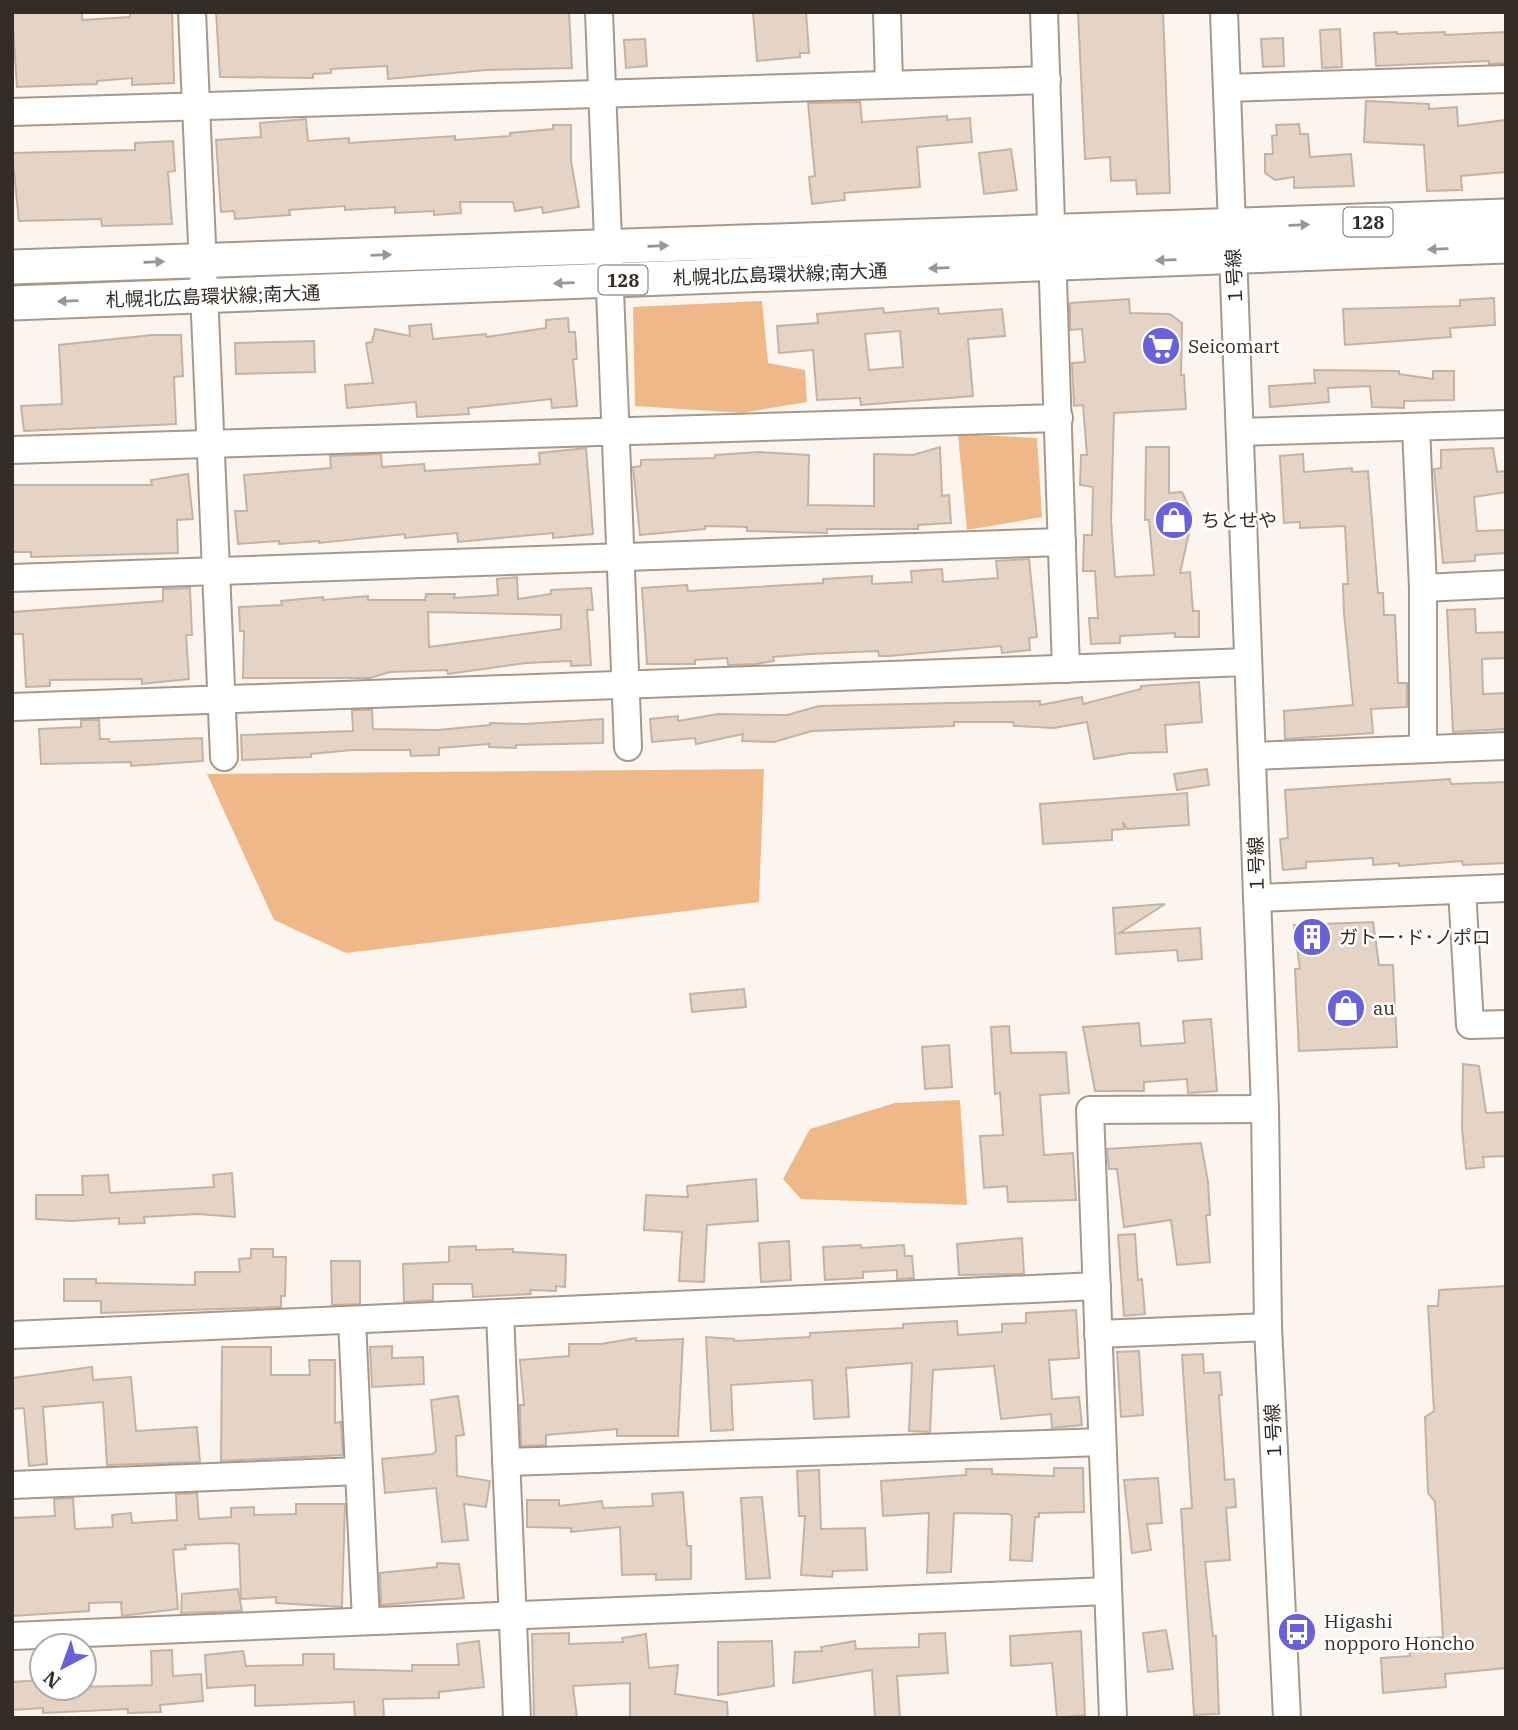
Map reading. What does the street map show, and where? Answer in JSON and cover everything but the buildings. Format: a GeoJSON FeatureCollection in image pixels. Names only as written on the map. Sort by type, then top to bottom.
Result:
{"type":"FeatureCollection","features":[{"type":"Feature","properties":{"kind":"main road","name":"札幌北広島環状線;南大通"},"geometry":{"type":"LineString","coordinates":[[1232,242],[1506,216]]}},
{"type":"Feature","properties":{"kind":"main road","name":"札幌北広島環状線;南大通"},"geometry":{"type":"LineString","coordinates":[[12,303],[611,281],[1054,249],[1232,242],[1506,246]]}},
{"type":"Feature","properties":{"kind":"main road","name":"札幌北広島環状線;南大通"},"geometry":{"type":"LineString","coordinates":[[12,267],[608,248],[1054,249]]}},
{"type":"Feature","properties":{"kind":"street"},"geometry":{"type":"LineString","coordinates":[[192,12],[224,757]]}},
{"type":"Feature","properties":{"kind":"street"},"geometry":{"type":"LineString","coordinates":[[599,12],[628,747]]}},
{"type":"Feature","properties":{"kind":"street"},"geometry":{"type":"LineString","coordinates":[[887,12],[889,84]]}},
{"type":"Feature","properties":{"kind":"street"},"geometry":{"type":"LineString","coordinates":[[1044,12],[1066,669]]}},
{"type":"Feature","properties":{"kind":"street","name":"１号線"},"geometry":{"type":"LineString","coordinates":[[1224,12],[1265,1109],[1268,1327],[1287,1718]]}},
{"type":"Feature","properties":{"kind":"street"},"geometry":{"type":"LineString","coordinates":[[1227,88],[1506,79]]}},
{"type":"Feature","properties":{"kind":"street"},"geometry":{"type":"LineString","coordinates":[[12,112],[1046,80]]}},
{"type":"Feature","properties":{"kind":"street"},"geometry":{"type":"LineString","coordinates":[[12,450],[1059,418]]}},
{"type":"Feature","properties":{"kind":"street"},"geometry":{"type":"LineString","coordinates":[[1240,432],[1506,424]]}},
{"type":"Feature","properties":{"kind":"street"},"geometry":{"type":"LineString","coordinates":[[1416,427],[1423,589],[1423,749]]}},
{"type":"Feature","properties":{"kind":"street"},"geometry":{"type":"LineString","coordinates":[[12,578],[1062,542]]}},
{"type":"Feature","properties":{"kind":"street"},"geometry":{"type":"LineString","coordinates":[[1423,589],[1506,584]]}},
{"type":"Feature","properties":{"kind":"street"},"geometry":{"type":"LineString","coordinates":[[12,707],[1248,662]]}},
{"type":"Feature","properties":{"kind":"street"},"geometry":{"type":"LineString","coordinates":[[1252,756],[1506,746]]}},
{"type":"Feature","properties":{"kind":"street"},"geometry":{"type":"LineString","coordinates":[[1257,898],[1506,888]]}},
{"type":"Feature","properties":{"kind":"street"},"geometry":{"type":"LineString","coordinates":[[1462,890],[1470,1025],[1506,1024]]}},
{"type":"Feature","properties":{"kind":"street"},"geometry":{"type":"LineString","coordinates":[[1113,1718],[1090,1110],[1265,1109]]}},
{"type":"Feature","properties":{"kind":"street"},"geometry":{"type":"LineString","coordinates":[[12,1335],[1097,1286]]}},
{"type":"Feature","properties":{"kind":"street"},"geometry":{"type":"LineString","coordinates":[[500,1313],[517,1718]]}},
{"type":"Feature","properties":{"kind":"street"},"geometry":{"type":"LineString","coordinates":[[352,1320],[366,1621]]}},
{"type":"Feature","properties":{"kind":"street"},"geometry":{"type":"LineString","coordinates":[[1098,1334],[1268,1327]]}},
{"type":"Feature","properties":{"kind":"street"},"geometry":{"type":"LineString","coordinates":[[506,1462],[1102,1442]]}},
{"type":"Feature","properties":{"kind":"street"},"geometry":{"type":"LineString","coordinates":[[12,1485],[359,1471]]}},
{"type":"Feature","properties":{"kind":"street"},"geometry":{"type":"LineString","coordinates":[[12,1636],[1108,1591]]}},
{"type":"Feature","properties":{"kind":"shaded area"},"geometry":{"type":"Polygon","coordinates":[[[762,301],[768,363],[805,370],[807,402],[742,413],[635,406],[633,307],[762,301]]]}},
{"type":"Feature","properties":{"kind":"shaded area"},"geometry":{"type":"Polygon","coordinates":[[[958,434],[1037,438],[1042,517],[967,530],[958,434]]]}},
{"type":"Feature","properties":{"kind":"shaded area"},"geometry":{"type":"Polygon","coordinates":[[[764,769],[759,902],[346,953],[274,920],[207,774],[764,769]]]}},
{"type":"Feature","properties":{"kind":"shaded area"},"geometry":{"type":"Polygon","coordinates":[[[960,1100],[967,1205],[801,1199],[783,1179],[810,1129],[895,1103],[960,1100]]]}},
{"type":"Feature","properties":{"kind":"place","name":"Seicomart"},"geometry":{"type":"Point","coordinates":[1161,346]}},
{"type":"Feature","properties":{"kind":"place","name":"ちとせや"},"geometry":{"type":"Point","coordinates":[1174,520]}},
{"type":"Feature","properties":{"kind":"place","name":"ガトー･ド･ノポロ"},"geometry":{"type":"Point","coordinates":[1312,937]}},
{"type":"Feature","properties":{"kind":"place","name":"au"},"geometry":{"type":"Point","coordinates":[1346,1008]}},
{"type":"Feature","properties":{"kind":"place","name":"Higashi nopporo Honcho"},"geometry":{"type":"Point","coordinates":[1297,1632]}}]}
